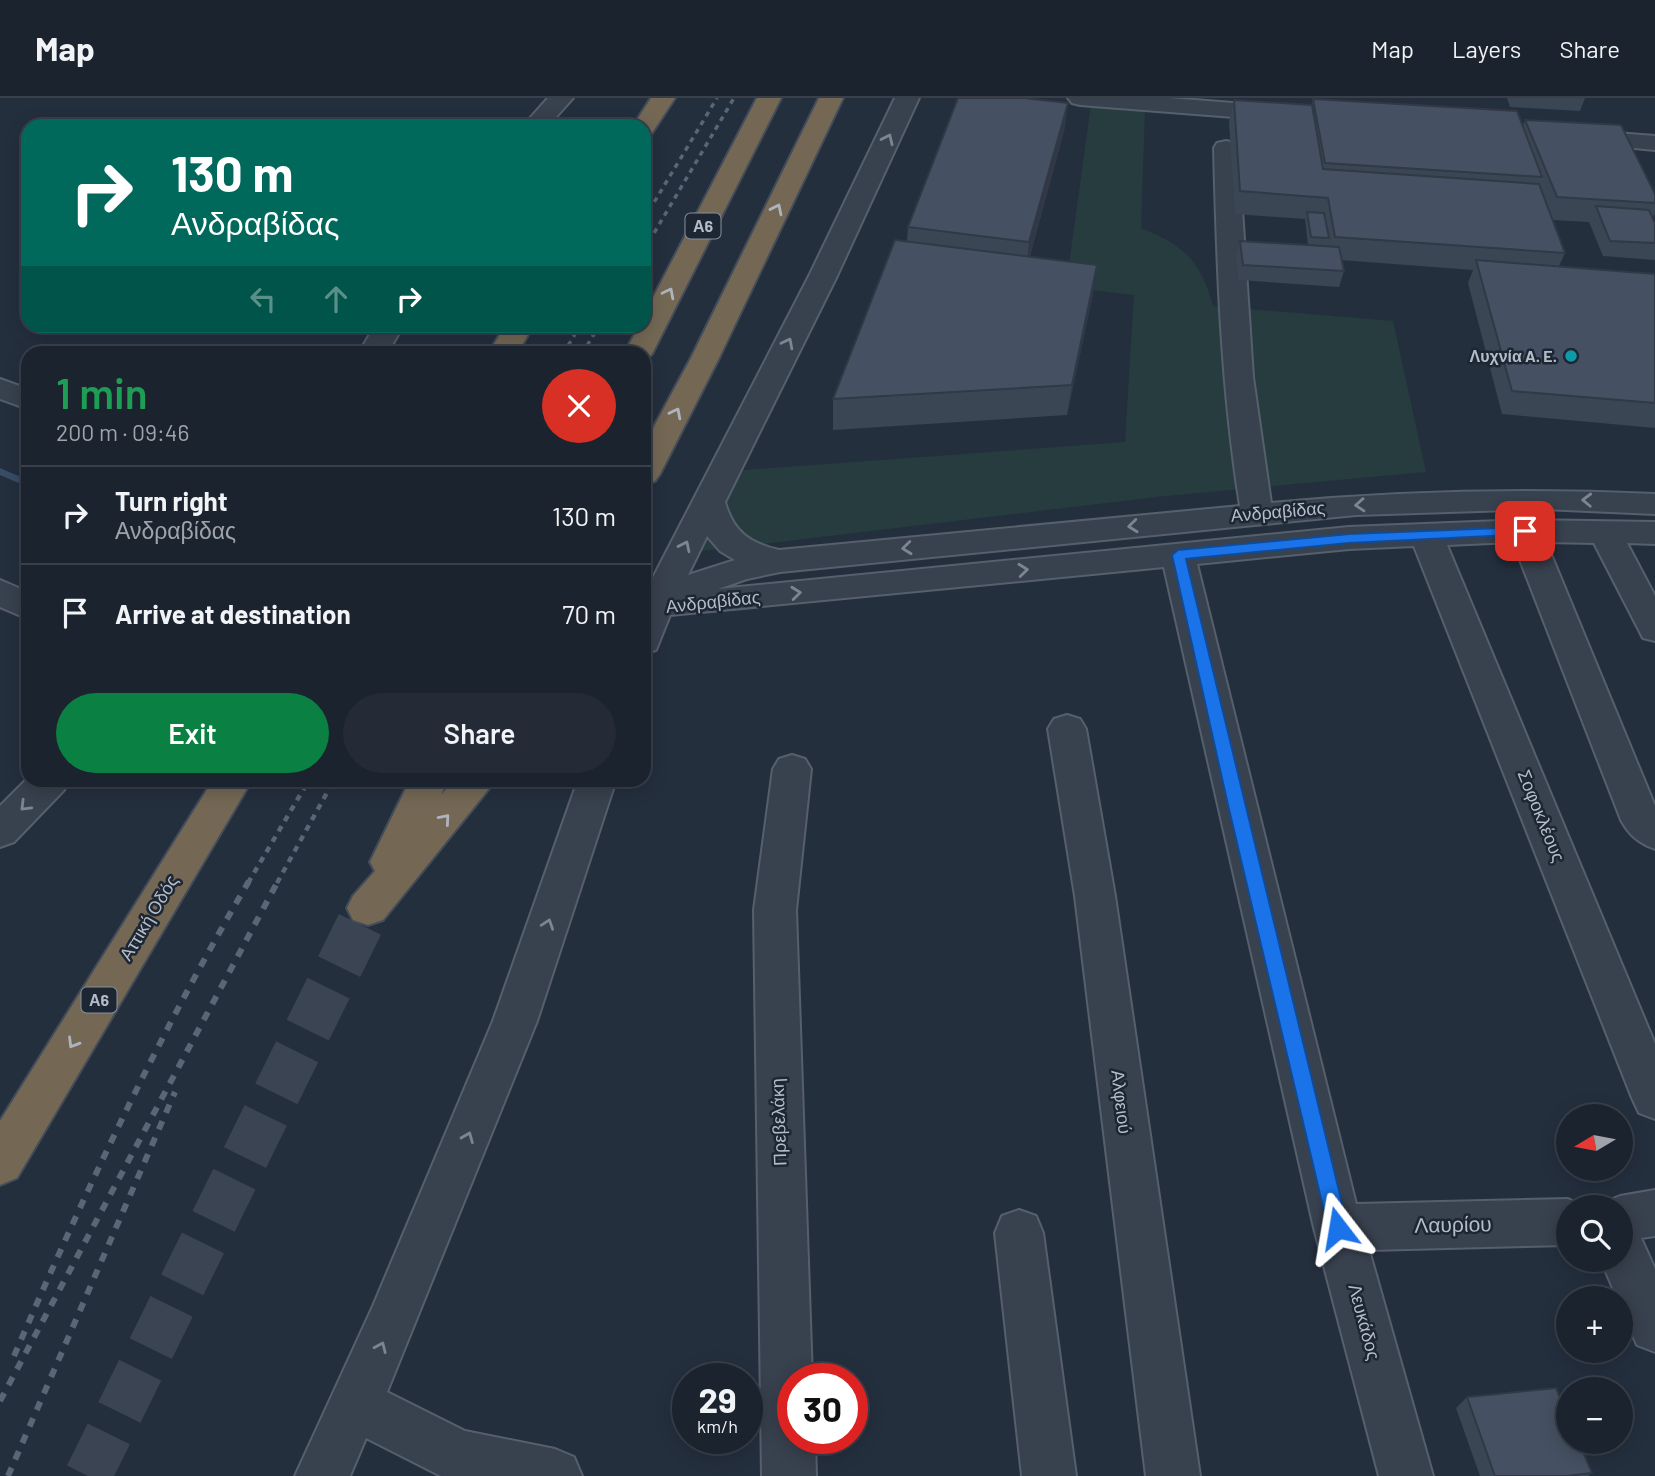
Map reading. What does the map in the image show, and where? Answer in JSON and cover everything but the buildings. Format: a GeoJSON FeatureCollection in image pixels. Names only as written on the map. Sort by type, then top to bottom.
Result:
{"type":"FeatureCollection","features":[{"type":"Feature","properties":{"kind":"highway"},"geometry":{"type":"LineString","coordinates":[[638,119],[645,98]]}},
{"type":"Feature","properties":{"kind":"highway"},"geometry":{"type":"LineString","coordinates":[[650,119],[663,98]]}},
{"type":"Feature","properties":{"kind":"highway","name":"Α6"},"geometry":{"type":"LineString","coordinates":[[651,329],[769,98]]}},
{"type":"Feature","properties":{"kind":"highway"},"geometry":{"type":"LineString","coordinates":[[651,461],[705,358],[831,98]]}},
{"type":"Feature","properties":{"kind":"highway","name":"Αττική Οδός"},"geometry":{"type":"LineString","coordinates":[[0,1163],[229,787]]}},
{"type":"Feature","properties":{"kind":"highway"},"geometry":{"type":"LineString","coordinates":[[426,787],[368,908],[471,787]]}},
{"type":"Feature","properties":{"kind":"street"},"geometry":{"type":"LineString","coordinates":[[542,119],[561,98]]}},
{"type":"Feature","properties":{"kind":"street"},"geometry":{"type":"LineString","coordinates":[[651,619],[708,500],[822,276],[907,98]]}},
{"type":"Feature","properties":{"kind":"street"},"geometry":{"type":"LineString","coordinates":[[1080,98],[1313,116]]}},
{"type":"Feature","properties":{"kind":"street"},"geometry":{"type":"LineString","coordinates":[[1559,136],[1655,143]]}},
{"type":"Feature","properties":{"kind":"street"},"geometry":{"type":"LineString","coordinates":[[1226,148],[1231,290],[1242,418],[1257,514]]}},
{"type":"Feature","properties":{"kind":"street"},"geometry":{"type":"LineString","coordinates":[[0,388],[21,397]]}},
{"type":"Feature","properties":{"kind":"street","name":"Ανδραβίδας"},"geometry":{"type":"LineString","coordinates":[[655,607],[712,576],[745,566],[780,561],[1384,503],[1495,499],[1655,504]]}},
{"type":"Feature","properties":{"kind":"street"},"geometry":{"type":"LineString","coordinates":[[708,500],[712,518],[722,536],[739,549],[758,557],[780,561]]}},
{"type":"Feature","properties":{"kind":"street"},"geometry":{"type":"LineString","coordinates":[[1525,531],[1641,820],[1655,833]]}},
{"type":"Feature","properties":{"kind":"street","name":"Ανδραβίδας"},"geometry":{"type":"LineString","coordinates":[[655,607],[1336,539],[1525,531],[1655,533]]}},
{"type":"Feature","properties":{"kind":"street"},"geometry":{"type":"LineString","coordinates":[[1605,532],[1655,629]]}},
{"type":"Feature","properties":{"kind":"street","name":"Σοφοκλέους"},"geometry":{"type":"LineString","coordinates":[[1426,534],[1655,1098]]}},
{"type":"Feature","properties":{"kind":"street","name":"Λευκάδος"},"geometry":{"type":"LineString","coordinates":[[1178,555],[1338,1228],[1406,1476]]}},
{"type":"Feature","properties":{"kind":"street"},"geometry":{"type":"LineString","coordinates":[[0,592],[21,603]]}},
{"type":"Feature","properties":{"kind":"street","name":"Αλφειού"},"geometry":{"type":"LineString","coordinates":[[1067,729],[1095,896],[1173,1476]]}},
{"type":"Feature","properties":{"kind":"street","name":"Πρεβελάκη"},"geometry":{"type":"LineString","coordinates":[[789,1476],[775,910],[792,769]]}},
{"type":"Feature","properties":{"kind":"street"},"geometry":{"type":"LineString","coordinates":[[0,831],[43,787]]}},
{"type":"Feature","properties":{"kind":"street"},"geometry":{"type":"LineString","coordinates":[[322,1476],[391,1324],[516,1021],[595,787]]}},
{"type":"Feature","properties":{"kind":"street"},"geometry":{"type":"LineString","coordinates":[[1633,1217],[1655,1213]]}},
{"type":"Feature","properties":{"kind":"street","name":"Λαυρίου"},"geometry":{"type":"LineString","coordinates":[[1338,1228],[1556,1222]]}},
{"type":"Feature","properties":{"kind":"street"},"geometry":{"type":"LineString","coordinates":[[1019,1233],[1049,1476]]}},
{"type":"Feature","properties":{"kind":"street"},"geometry":{"type":"LineString","coordinates":[[1631,1272],[1655,1327]]}},
{"type":"Feature","properties":{"kind":"street"},"geometry":{"type":"LineString","coordinates":[[355,1404],[460,1457],[555,1476]]}},
{"type":"Feature","properties":{"kind":"green space"},"geometry":{"type":"Polygon","coordinates":[[[1091,104],[1145,108],[1141,228],[1169,241],[1189,257],[1202,277],[1213,306],[1393,321],[1426,472],[1165,496],[677,554],[718,472],[1125,442],[1134,295],[1066,287],[1091,104]]]}},
{"type":"Feature","properties":{"kind":"waterway"},"geometry":{"type":"LineString","coordinates":[[0,471],[21,481]]}},
{"type":"Feature","properties":{"kind":"tunnel"},"geometry":{"type":"LineString","coordinates":[[88,1476],[368,908]]}},
{"type":"Feature","properties":{"kind":"railway"},"geometry":{"type":"LineString","coordinates":[[651,207],[717,98]]}},
{"type":"Feature","properties":{"kind":"railway"},"geometry":{"type":"LineString","coordinates":[[651,238],[734,98]]}},
{"type":"Feature","properties":{"kind":"railway"},"geometry":{"type":"LineString","coordinates":[[568,346],[576,333]]}},
{"type":"Feature","properties":{"kind":"railway"},"geometry":{"type":"LineString","coordinates":[[587,346],[595,333]]}},
{"type":"Feature","properties":{"kind":"railway"},"geometry":{"type":"LineString","coordinates":[[248,883],[305,787]]}},
{"type":"Feature","properties":{"kind":"railway"},"geometry":{"type":"LineString","coordinates":[[277,883],[330,787]]}},
{"type":"Feature","properties":{"kind":"railway"},"geometry":{"type":"LineString","coordinates":[[14,1356],[124,1115],[184,997],[249,881]]}},
{"type":"Feature","properties":{"kind":"railway"},"geometry":{"type":"LineString","coordinates":[[0,1401],[278,881]]}},
{"type":"Feature","properties":{"kind":"railway"},"geometry":{"type":"LineString","coordinates":[[8,1476],[175,1092]]}},
{"type":"Feature","properties":{"kind":"place","name":"Λυχνία A. E."},"geometry":{"type":"Point","coordinates":[1571,356]}},
{"type":"Feature","properties":{"kind":"route"},"geometry":{"type":"LineString","coordinates":[[1338,1228],[1178,555],[1349,538],[1525,531]]}}]}
